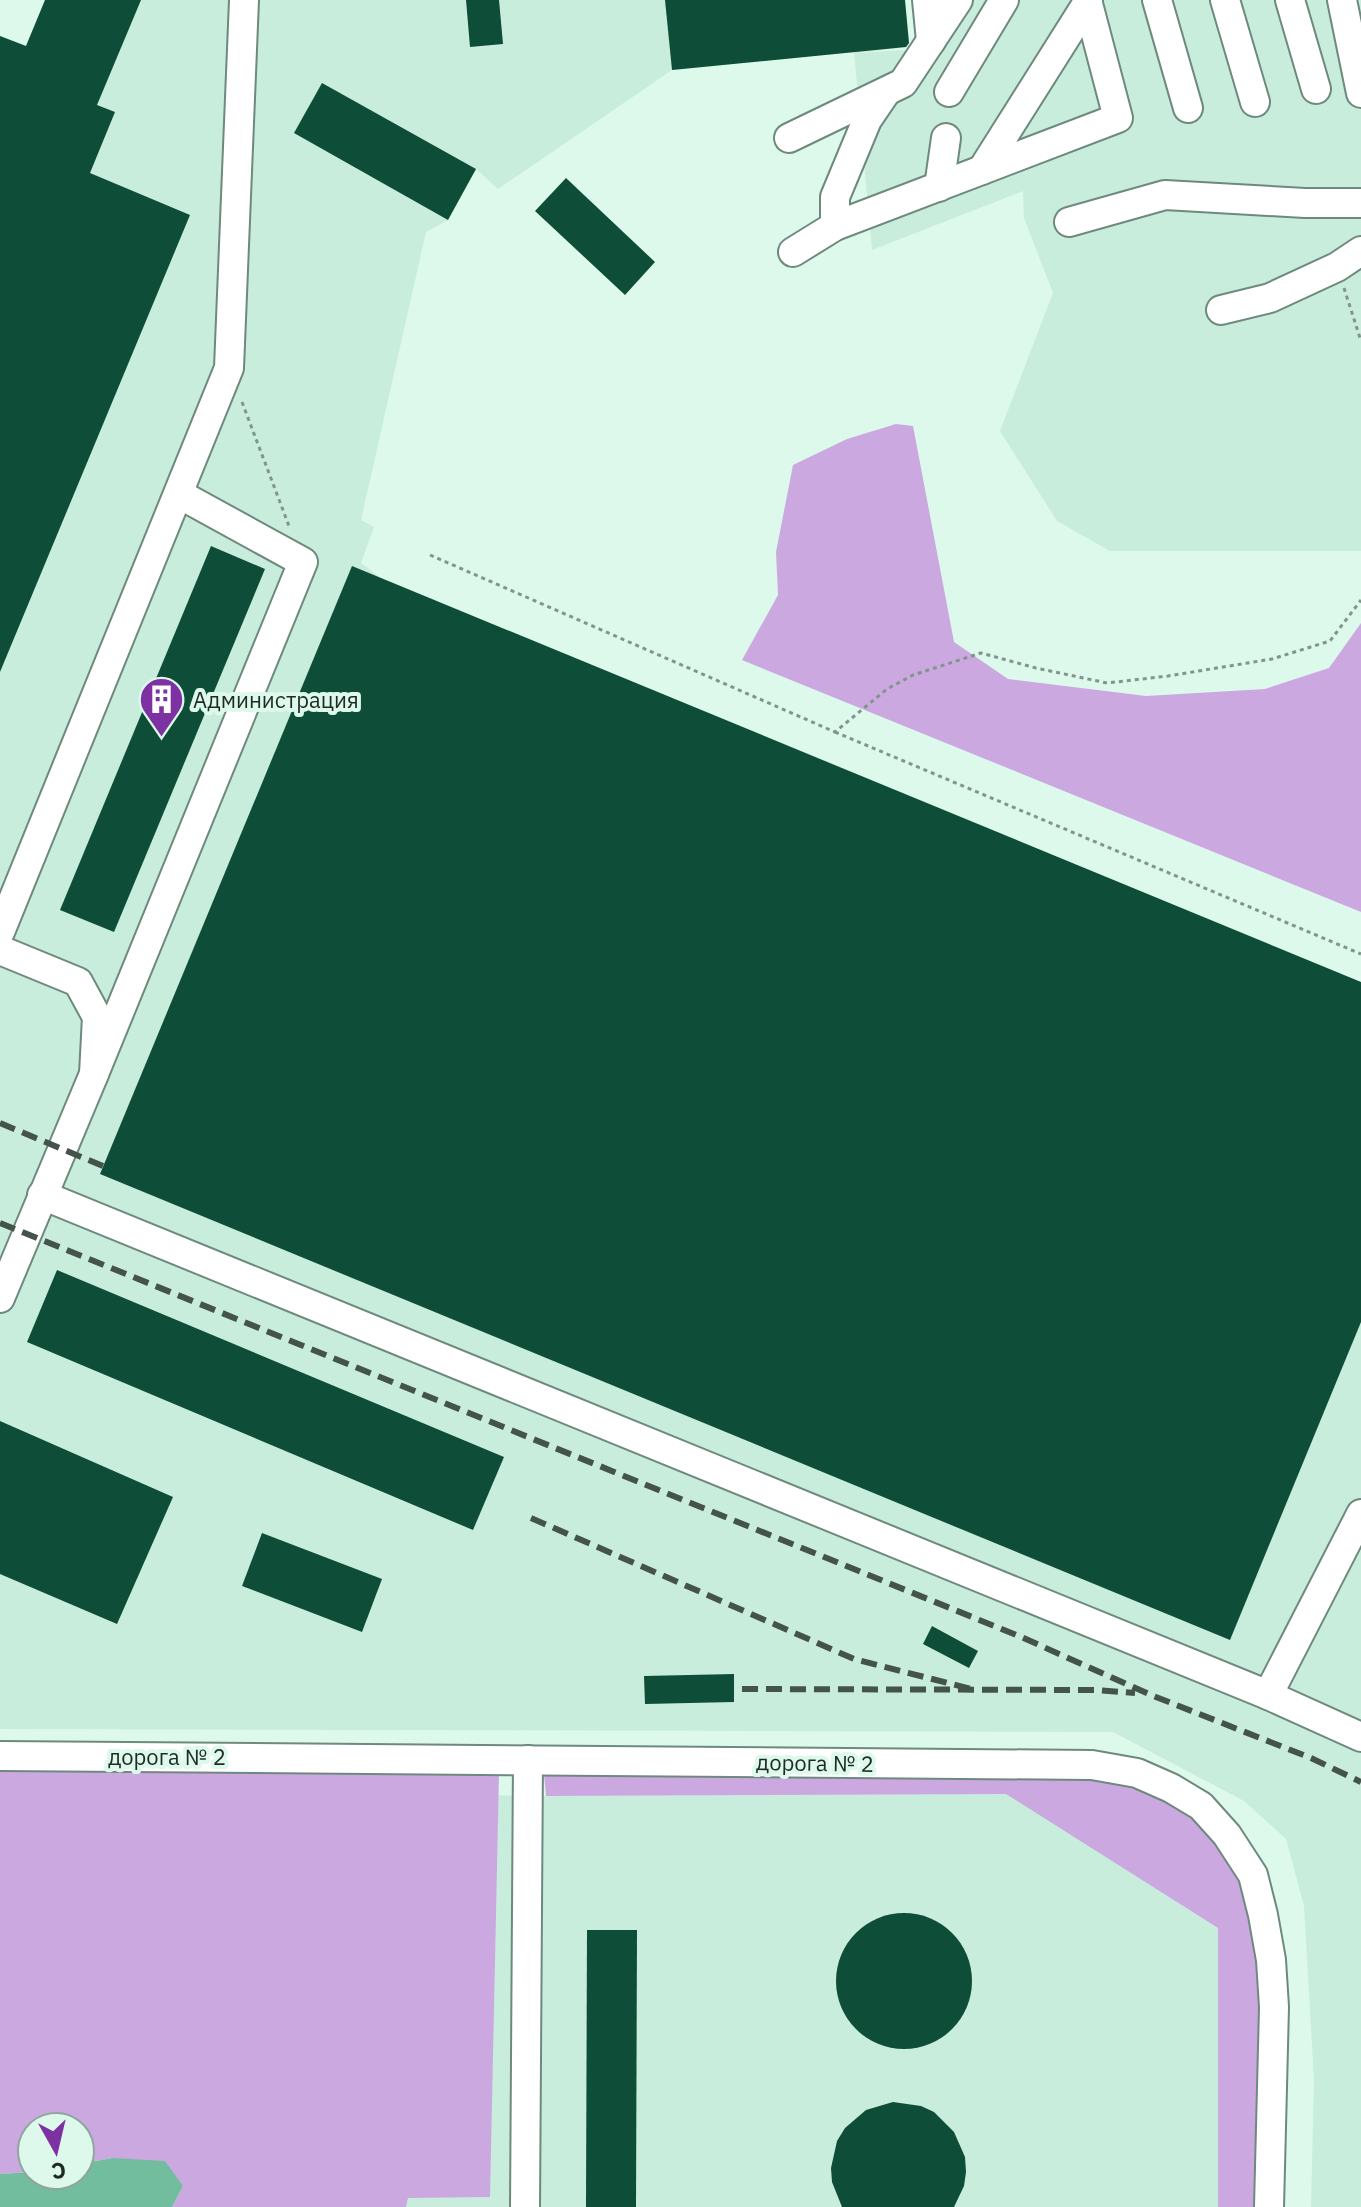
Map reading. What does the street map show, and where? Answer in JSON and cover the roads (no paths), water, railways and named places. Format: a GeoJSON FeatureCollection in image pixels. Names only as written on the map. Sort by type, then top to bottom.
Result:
{"type":"FeatureCollection","features":[{"type":"Feature","properties":{"kind":"street"},"geometry":{"type":"LineString","coordinates":[[0,932],[229,368],[244,0]]}},
{"type":"Feature","properties":{"kind":"street"},"geometry":{"type":"LineString","coordinates":[[927,0],[931,41]]}},
{"type":"Feature","properties":{"kind":"street"},"geometry":{"type":"LineString","coordinates":[[789,138],[903,83],[958,0]]}},
{"type":"Feature","properties":{"kind":"street"},"geometry":{"type":"LineString","coordinates":[[949,92],[1004,0]]}},
{"type":"Feature","properties":{"kind":"street"},"geometry":{"type":"LineString","coordinates":[[1157,0],[1188,108]]}},
{"type":"Feature","properties":{"kind":"street"},"geometry":{"type":"LineString","coordinates":[[1225,0],[1255,102]]}},
{"type":"Feature","properties":{"kind":"street"},"geometry":{"type":"LineString","coordinates":[[1290,0],[1316,89]]}},
{"type":"Feature","properties":{"kind":"street"},"geometry":{"type":"LineString","coordinates":[[1342,0],[1361,93]]}},
{"type":"Feature","properties":{"kind":"street"},"geometry":{"type":"LineString","coordinates":[[793,252],[835,226],[1118,118],[1088,1]]}},
{"type":"Feature","properties":{"kind":"street"},"geometry":{"type":"LineString","coordinates":[[982,170],[1088,1]]}},
{"type":"Feature","properties":{"kind":"street"},"geometry":{"type":"LineString","coordinates":[[835,226],[835,197],[867,120],[887,91]]}},
{"type":"Feature","properties":{"kind":"street"},"geometry":{"type":"LineString","coordinates":[[939,187],[946,138]]}},
{"type":"Feature","properties":{"kind":"street"},"geometry":{"type":"LineString","coordinates":[[1069,222],[1165,195],[1361,203]]}},
{"type":"Feature","properties":{"kind":"street"},"geometry":{"type":"LineString","coordinates":[[1221,310],[1270,298],[1337,267],[1361,251]]}},
{"type":"Feature","properties":{"kind":"street"},"geometry":{"type":"LineString","coordinates":[[0,1298],[303,562],[179,494]]}},
{"type":"Feature","properties":{"kind":"street"},"geometry":{"type":"LineString","coordinates":[[0,950],[78,982],[97,1017],[94,1074]]}},
{"type":"Feature","properties":{"kind":"street"},"geometry":{"type":"LineString","coordinates":[[42,1195],[1268,1695],[1361,1737]]}},
{"type":"Feature","properties":{"kind":"street"},"geometry":{"type":"LineString","coordinates":[[1268,1695],[1361,1514]]}},
{"type":"Feature","properties":{"kind":"street","name":"дорога № 2"},"geometry":{"type":"LineString","coordinates":[[0,1756],[1092,1765],[1137,1773],[1201,1806],[1227,1835],[1253,1875],[1271,1960],[1274,2007],[1269,2207]]}},
{"type":"Feature","properties":{"kind":"street"},"geometry":{"type":"LineString","coordinates":[[525,2207],[528,1760]]}},
{"type":"Feature","properties":{"kind":"railway"},"geometry":{"type":"LineString","coordinates":[[0,1123],[103,1166]]}},
{"type":"Feature","properties":{"kind":"railway"},"geometry":{"type":"LineString","coordinates":[[0,1223],[1019,1636],[1151,1695],[1311,1758],[1361,1782]]}},
{"type":"Feature","properties":{"kind":"railway"},"geometry":{"type":"LineString","coordinates":[[531,1518],[854,1659],[975,1690]]}},
{"type":"Feature","properties":{"kind":"railway"},"geometry":{"type":"LineString","coordinates":[[742,1689],[1097,1690],[1135,1693]]}},
{"type":"Feature","properties":{"kind":"place","name":"Администрация"},"geometry":{"type":"Point","coordinates":[162,739]}}]}
